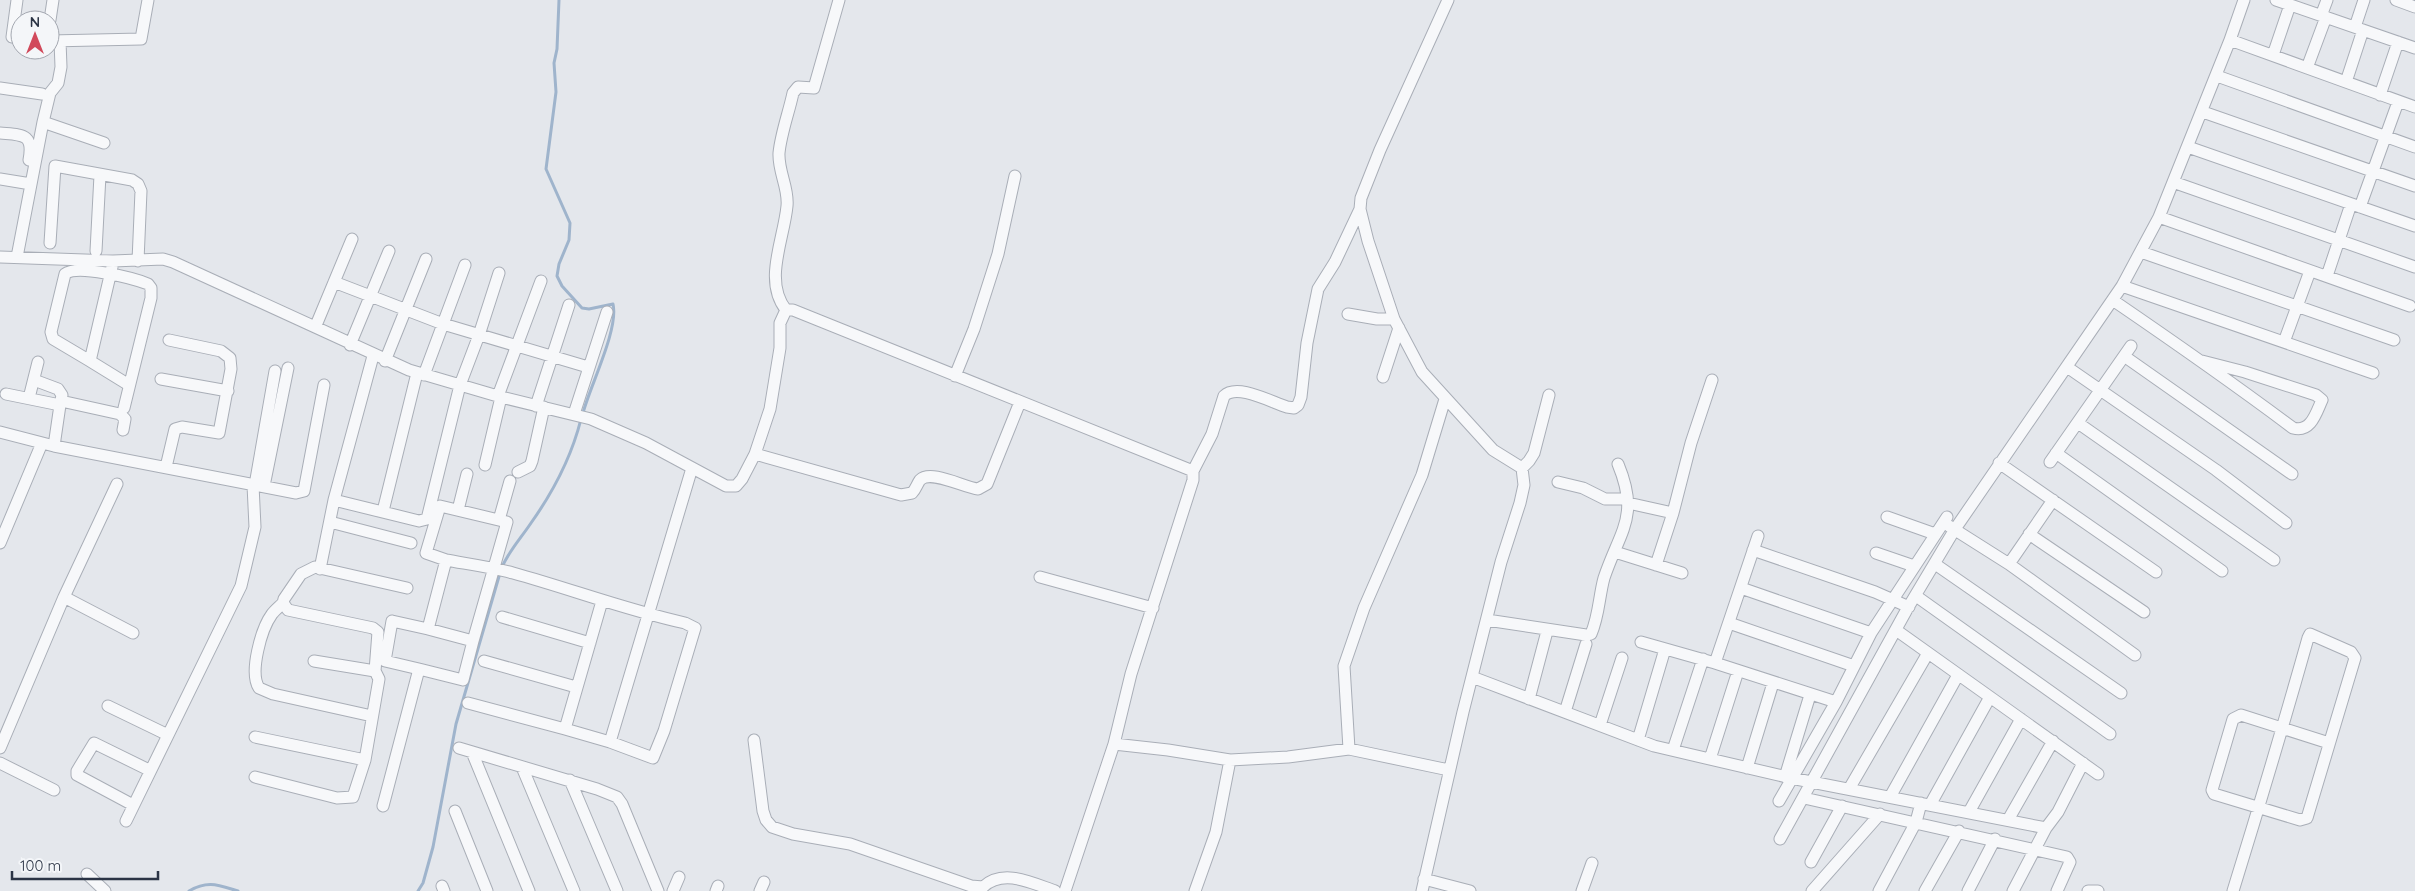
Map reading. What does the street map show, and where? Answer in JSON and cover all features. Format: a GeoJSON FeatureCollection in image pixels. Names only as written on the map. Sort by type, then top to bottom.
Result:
{"type":"FeatureCollection","features":[{"type":"Feature","properties":{"kind":"street"},"geometry":{"type":"LineString","coordinates":[[60,41],[141,39],[148,0]]}},
{"type":"Feature","properties":{"kind":"street"},"geometry":{"type":"LineString","coordinates":[[786,310],[779,300],[775,268],[787,205],[779,153],[793,93],[798,87],[814,88],[839,0]]}},
{"type":"Feature","properties":{"kind":"street"},"geometry":{"type":"LineString","coordinates":[[1448,0],[1380,150],[1361,198],[1360,209],[1368,241],[1397,324],[1422,372],[1493,450],[1522,468]]}},
{"type":"Feature","properties":{"kind":"street"},"geometry":{"type":"LineString","coordinates":[[1780,839],[1909,606],[1955,529],[1999,463],[2114,301],[2159,217],[2217,76],[2244,0]]}},
{"type":"Feature","properties":{"kind":"street"},"geometry":{"type":"LineString","coordinates":[[2307,68],[2327,0]]}},
{"type":"Feature","properties":{"kind":"street"},"geometry":{"type":"LineString","coordinates":[[2346,82],[2364,0]]}},
{"type":"Feature","properties":{"kind":"street"},"geometry":{"type":"LineString","coordinates":[[2396,0],[2415,7]]}},
{"type":"Feature","properties":{"kind":"street"},"geometry":{"type":"LineString","coordinates":[[2273,55],[2283,2],[2415,48]]}},
{"type":"Feature","properties":{"kind":"street"},"geometry":{"type":"LineString","coordinates":[[2230,40],[2415,107]]}},
{"type":"Feature","properties":{"kind":"street"},"geometry":{"type":"LineString","coordinates":[[2380,95],[2398,42]]}},
{"type":"Feature","properties":{"kind":"street"},"geometry":{"type":"LineString","coordinates":[[28,183],[36,162],[50,93],[58,83],[61,67],[59,60]]}},
{"type":"Feature","properties":{"kind":"street"},"geometry":{"type":"LineString","coordinates":[[2217,76],[2415,146]]}},
{"type":"Feature","properties":{"kind":"street"},"geometry":{"type":"LineString","coordinates":[[0,88],[42,94]]}},
{"type":"Feature","properties":{"kind":"street"},"geometry":{"type":"LineString","coordinates":[[2326,276],[2339,240],[2373,171],[2398,102]]}},
{"type":"Feature","properties":{"kind":"street"},"geometry":{"type":"LineString","coordinates":[[2202,112],[2415,186]]}},
{"type":"Feature","properties":{"kind":"street"},"geometry":{"type":"LineString","coordinates":[[43,122],[104,143]]}},
{"type":"Feature","properties":{"kind":"street"},"geometry":{"type":"LineString","coordinates":[[0,133],[24,136],[29,140],[31,148],[28,183],[16,257]]}},
{"type":"Feature","properties":{"kind":"street"},"geometry":{"type":"LineString","coordinates":[[2188,147],[2415,226]]}},
{"type":"Feature","properties":{"kind":"street"},"geometry":{"type":"LineString","coordinates":[[36,162],[100,176],[132,180],[138,184],[141,190],[138,261]]}},
{"type":"Feature","properties":{"kind":"street"},"geometry":{"type":"LineString","coordinates":[[50,243],[55,166]]}},
{"type":"Feature","properties":{"kind":"street"},"geometry":{"type":"LineString","coordinates":[[96,251],[100,176]]}},
{"type":"Feature","properties":{"kind":"street"},"geometry":{"type":"LineString","coordinates":[[955,376],[974,329],[998,254],[1015,176]]}},
{"type":"Feature","properties":{"kind":"street"},"geometry":{"type":"LineString","coordinates":[[0,179],[28,183]]}},
{"type":"Feature","properties":{"kind":"street"},"geometry":{"type":"LineString","coordinates":[[2173,182],[2415,267]]}},
{"type":"Feature","properties":{"kind":"street"},"geometry":{"type":"LineString","coordinates":[[1065,891],[1114,744],[1131,674],[1193,480],[1193,471],[1212,434],[1224,396],[1228,392],[1239,390],[1287,407],[1294,408],[1298,405],[1302,397],[1308,343],[1318,289],[1339,254],[1360,209]]}},
{"type":"Feature","properties":{"kind":"street"},"geometry":{"type":"LineString","coordinates":[[2159,217],[2410,306]]}},
{"type":"Feature","properties":{"kind":"street"},"geometry":{"type":"LineString","coordinates":[[317,323],[352,239]]}},
{"type":"Feature","properties":{"kind":"street"},"geometry":{"type":"LineString","coordinates":[[350,345],[389,251]]}},
{"type":"Feature","properties":{"kind":"street"},"geometry":{"type":"LineString","coordinates":[[2141,252],[2394,340]]}},
{"type":"Feature","properties":{"kind":"street"},"geometry":{"type":"LineString","coordinates":[[0,257],[113,261],[163,259],[173,262],[373,356],[421,374],[499,396],[579,415],[646,442],[726,486],[736,486],[742,479],[755,454],[770,409],[779,357],[780,323],[786,310]]}},
{"type":"Feature","properties":{"kind":"street"},"geometry":{"type":"LineString","coordinates":[[386,361],[426,259]]}},
{"type":"Feature","properties":{"kind":"street"},"geometry":{"type":"LineString","coordinates":[[90,361],[113,261]]}},
{"type":"Feature","properties":{"kind":"street"},"geometry":{"type":"LineString","coordinates":[[383,512],[421,374],[443,324],[465,266]]}},
{"type":"Feature","properties":{"kind":"street"},"geometry":{"type":"LineString","coordinates":[[2284,342],[2310,270]]}},
{"type":"Feature","properties":{"kind":"street"},"geometry":{"type":"LineString","coordinates":[[124,408],[130,385],[151,298],[151,288],[148,284],[140,281],[111,274],[74,271],[65,274],[52,324],[53,338],[130,385]]}},
{"type":"Feature","properties":{"kind":"street"},"geometry":{"type":"LineString","coordinates":[[334,500],[419,521],[426,519],[460,385],[480,335],[499,273]]}},
{"type":"Feature","properties":{"kind":"street"},"geometry":{"type":"LineString","coordinates":[[485,465],[499,396],[541,281]]}},
{"type":"Feature","properties":{"kind":"street"},"geometry":{"type":"LineString","coordinates":[[334,282],[443,324],[588,367]]}},
{"type":"Feature","properties":{"kind":"street"},"geometry":{"type":"LineString","coordinates":[[2122,286],[2373,373]]}},
{"type":"Feature","properties":{"kind":"street"},"geometry":{"type":"LineString","coordinates":[[2114,301],[2202,361],[2293,428],[2306,428],[2316,415],[2322,400],[2316,395],[2202,361]]}},
{"type":"Feature","properties":{"kind":"street"},"geometry":{"type":"LineString","coordinates":[[518,472],[530,466],[532,461],[540,406],[552,356],[569,305]]}},
{"type":"Feature","properties":{"kind":"street"},"geometry":{"type":"LineString","coordinates":[[786,310],[793,310],[1193,471]]}},
{"type":"Feature","properties":{"kind":"street"},"geometry":{"type":"LineString","coordinates":[[579,415],[588,367],[607,312]]}},
{"type":"Feature","properties":{"kind":"street"},"geometry":{"type":"LineString","coordinates":[[1348,314],[1397,324]]}},
{"type":"Feature","properties":{"kind":"street"},"geometry":{"type":"LineString","coordinates":[[1383,377],[1397,324]]}},
{"type":"Feature","properties":{"kind":"street"},"geometry":{"type":"LineString","coordinates":[[166,467],[175,429],[182,427],[219,433],[231,369],[230,358],[221,351],[169,340]]}},
{"type":"Feature","properties":{"kind":"street"},"geometry":{"type":"LineString","coordinates":[[2222,571],[2053,457],[2128,351],[2292,474]]}},
{"type":"Feature","properties":{"kind":"street"},"geometry":{"type":"LineString","coordinates":[[320,569],[334,500],[373,356]]}},
{"type":"Feature","properties":{"kind":"street"},"geometry":{"type":"LineString","coordinates":[[29,398],[38,362]]}},
{"type":"Feature","properties":{"kind":"street"},"geometry":{"type":"LineString","coordinates":[[2067,367],[2216,470],[2286,523]]}},
{"type":"Feature","properties":{"kind":"street"},"geometry":{"type":"LineString","coordinates":[[258,485],[288,368]]}},
{"type":"Feature","properties":{"kind":"street"},"geometry":{"type":"LineString","coordinates":[[126,821],[241,586],[255,527],[258,485],[275,371]]}},
{"type":"Feature","properties":{"kind":"street"},"geometry":{"type":"LineString","coordinates":[[161,379],[228,391]]}},
{"type":"Feature","properties":{"kind":"street"},"geometry":{"type":"LineString","coordinates":[[34,380],[58,389],[62,395],[54,446]]}},
{"type":"Feature","properties":{"kind":"street"},"geometry":{"type":"LineString","coordinates":[[1656,565],[1673,513],[1691,444],[1712,380]]}},
{"type":"Feature","properties":{"kind":"street"},"geometry":{"type":"LineString","coordinates":[[0,432],[42,444],[296,493],[304,491],[324,385]]}},
{"type":"Feature","properties":{"kind":"street"},"geometry":{"type":"LineString","coordinates":[[6,394],[120,414],[125,419],[123,430]]}},
{"type":"Feature","properties":{"kind":"street"},"geometry":{"type":"LineString","coordinates":[[1522,468],[1529,462],[1534,453],[1549,395]]}},
{"type":"Feature","properties":{"kind":"street"},"geometry":{"type":"LineString","coordinates":[[1349,748],[1344,666],[1364,608],[1422,475],[1445,398]]}},
{"type":"Feature","properties":{"kind":"street"},"geometry":{"type":"LineString","coordinates":[[755,454],[900,495],[912,494],[919,482],[926,476],[938,477],[978,489],[986,484],[1020,402]]}},
{"type":"Feature","properties":{"kind":"street"},"geometry":{"type":"LineString","coordinates":[[2078,423],[2274,560]]}},
{"type":"Feature","properties":{"kind":"street"},"geometry":{"type":"LineString","coordinates":[[0,543],[42,444]]}},
{"type":"Feature","properties":{"kind":"street"},"geometry":{"type":"LineString","coordinates":[[1999,463],[2156,572]]}},
{"type":"Feature","properties":{"kind":"street"},"geometry":{"type":"LineString","coordinates":[[1487,620],[1586,635],[1591,634],[1595,625],[1604,579],[1625,528],[1628,501],[1626,485],[1618,464]]}},
{"type":"Feature","properties":{"kind":"street"},"geometry":{"type":"LineString","coordinates":[[610,742],[650,615],[692,468]]}},
{"type":"Feature","properties":{"kind":"street"},"geometry":{"type":"LineString","coordinates":[[1422,891],[1448,770],[1524,485],[1522,468]]}},
{"type":"Feature","properties":{"kind":"street"},"geometry":{"type":"LineString","coordinates":[[458,510],[467,474]]}},
{"type":"Feature","properties":{"kind":"street"},"geometry":{"type":"LineString","coordinates":[[499,520],[510,482]]}},
{"type":"Feature","properties":{"kind":"street"},"geometry":{"type":"LineString","coordinates":[[1558,482],[1583,488],[1604,499],[1628,501],[1673,513]]}},
{"type":"Feature","properties":{"kind":"street"},"geometry":{"type":"LineString","coordinates":[[0,748],[64,597],[117,484]]}},
{"type":"Feature","properties":{"kind":"street"},"geometry":{"type":"LineString","coordinates":[[2009,564],[2052,500]]}},
{"type":"Feature","properties":{"kind":"street"},"geometry":{"type":"LineString","coordinates":[[468,703],[610,742],[653,758],[664,731],[694,628],[685,623],[650,615],[499,570],[446,560],[426,553],[440,506],[507,522],[499,570],[473,641],[463,680],[385,661],[392,622],[473,641]]}},
{"type":"Feature","properties":{"kind":"street"},"geometry":{"type":"LineString","coordinates":[[1887,517],[1936,534]]}},
{"type":"Feature","properties":{"kind":"street"},"geometry":{"type":"LineString","coordinates":[[1788,778],[1836,702],[1871,633],[1945,520],[1955,529],[2009,564],[2136,655]]}},
{"type":"Feature","properties":{"kind":"street"},"geometry":{"type":"LineString","coordinates":[[330,522],[412,543]]}},
{"type":"Feature","properties":{"kind":"street"},"geometry":{"type":"LineString","coordinates":[[2029,534],[2144,612]]}},
{"type":"Feature","properties":{"kind":"street"},"geometry":{"type":"LineString","coordinates":[[1715,663],[1758,536]]}},
{"type":"Feature","properties":{"kind":"street"},"geometry":{"type":"LineString","coordinates":[[1753,550],[1909,606]]}},
{"type":"Feature","properties":{"kind":"street"},"geometry":{"type":"LineString","coordinates":[[1615,552],[1682,573]]}},
{"type":"Feature","properties":{"kind":"street"},"geometry":{"type":"LineString","coordinates":[[1876,553],[1914,566]]}},
{"type":"Feature","properties":{"kind":"street"},"geometry":{"type":"LineString","coordinates":[[428,629],[446,560]]}},
{"type":"Feature","properties":{"kind":"street"},"geometry":{"type":"LineString","coordinates":[[1935,564],[2121,693]]}},
{"type":"Feature","properties":{"kind":"street"},"geometry":{"type":"LineString","coordinates":[[372,716],[273,694],[258,688],[254,675],[262,638],[271,615],[283,603],[305,570],[311,568],[320,569],[407,588]]}},
{"type":"Feature","properties":{"kind":"street"},"geometry":{"type":"LineString","coordinates":[[1040,576],[1153,608]]}},
{"type":"Feature","properties":{"kind":"street"},"geometry":{"type":"LineString","coordinates":[[1740,588],[1871,633]]}},
{"type":"Feature","properties":{"kind":"street"},"geometry":{"type":"LineString","coordinates":[[1916,596],[2110,734]]}},
{"type":"Feature","properties":{"kind":"street"},"geometry":{"type":"LineString","coordinates":[[64,597],[133,633]]}},
{"type":"Feature","properties":{"kind":"street"},"geometry":{"type":"LineString","coordinates":[[565,729],[602,601]]}},
{"type":"Feature","properties":{"kind":"street"},"geometry":{"type":"LineString","coordinates":[[255,777],[346,799],[353,797],[364,760],[379,684],[375,671],[378,632],[373,628],[288,610],[283,603]]}},
{"type":"Feature","properties":{"kind":"street"},"geometry":{"type":"LineString","coordinates":[[502,617],[590,643]]}},
{"type":"Feature","properties":{"kind":"street"},"geometry":{"type":"LineString","coordinates":[[1728,623],[1854,666]]}},
{"type":"Feature","properties":{"kind":"street"},"geometry":{"type":"LineString","coordinates":[[1896,630],[2098,774]]}},
{"type":"Feature","properties":{"kind":"street"},"geometry":{"type":"LineString","coordinates":[[2233,891],[2258,807],[2282,729],[2308,638],[2314,634],[2351,652],[2355,658],[2307,818],[2300,820],[2258,807],[2214,794],[2212,790],[2233,719],[2242,715],[2282,729],[2329,743]]}},
{"type":"Feature","properties":{"kind":"street"},"geometry":{"type":"LineString","coordinates":[[1529,698],[1546,635]]}},
{"type":"Feature","properties":{"kind":"street"},"geometry":{"type":"LineString","coordinates":[[1641,642],[1703,659],[1836,702]]}},
{"type":"Feature","properties":{"kind":"street"},"geometry":{"type":"LineString","coordinates":[[1565,712],[1586,644]]}},
{"type":"Feature","properties":{"kind":"street"},"geometry":{"type":"LineString","coordinates":[[1638,740],[1665,649]]}},
{"type":"Feature","properties":{"kind":"street"},"geometry":{"type":"LineString","coordinates":[[1849,789],[1928,653]]}},
{"type":"Feature","properties":{"kind":"street"},"geometry":{"type":"LineString","coordinates":[[1600,725],[1622,658]]}},
{"type":"Feature","properties":{"kind":"street"},"geometry":{"type":"LineString","coordinates":[[1672,750],[1703,659]]}},
{"type":"Feature","properties":{"kind":"street"},"geometry":{"type":"LineString","coordinates":[[314,661],[375,671]]}},
{"type":"Feature","properties":{"kind":"street"},"geometry":{"type":"LineString","coordinates":[[484,661],[576,687]]}},
{"type":"Feature","properties":{"kind":"street"},"geometry":{"type":"LineString","coordinates":[[383,806],[419,669]]}},
{"type":"Feature","properties":{"kind":"street"},"geometry":{"type":"LineString","coordinates":[[1710,759],[1738,671]]}},
{"type":"Feature","properties":{"kind":"street"},"geometry":{"type":"LineString","coordinates":[[1890,797],[1958,674]]}},
{"type":"Feature","properties":{"kind":"street"},"geometry":{"type":"LineString","coordinates":[[1472,678],[1638,740],[1672,750],[1788,778],[2046,828]]}},
{"type":"Feature","properties":{"kind":"street"},"geometry":{"type":"LineString","coordinates":[[1747,768],[1773,683]]}},
{"type":"Feature","properties":{"kind":"street"},"geometry":{"type":"LineString","coordinates":[[1779,801],[1788,778],[1810,695]]}},
{"type":"Feature","properties":{"kind":"street"},"geometry":{"type":"LineString","coordinates":[[1879,891],[1925,804],[1990,697]]}},
{"type":"Feature","properties":{"kind":"street"},"geometry":{"type":"LineString","coordinates":[[108,706],[168,735]]}},
{"type":"Feature","properties":{"kind":"street"},"geometry":{"type":"LineString","coordinates":[[1969,812],[2021,719]]}},
{"type":"Feature","properties":{"kind":"street"},"geometry":{"type":"LineString","coordinates":[[255,736],[364,760]]}},
{"type":"Feature","properties":{"kind":"street"},"geometry":{"type":"LineString","coordinates":[[754,740],[762,811],[772,827],[793,834],[850,844],[983,889],[997,878],[1013,878],[1055,891]]}},
{"type":"Feature","properties":{"kind":"street"},"geometry":{"type":"LineString","coordinates":[[2008,820],[2053,741]]}},
{"type":"Feature","properties":{"kind":"street"},"geometry":{"type":"LineString","coordinates":[[133,805],[77,776],[77,771],[94,742],[150,770]]}},
{"type":"Feature","properties":{"kind":"street"},"geometry":{"type":"LineString","coordinates":[[1114,744],[1230,760],[1288,757],[1349,748],[1448,770]]}},
{"type":"Feature","properties":{"kind":"street"},"geometry":{"type":"LineString","coordinates":[[459,748],[570,780],[617,797],[622,804],[658,891]]}},
{"type":"Feature","properties":{"kind":"street"},"geometry":{"type":"LineString","coordinates":[[472,752],[529,891]]}},
{"type":"Feature","properties":{"kind":"street"},"geometry":{"type":"LineString","coordinates":[[1195,891],[1216,832],[1230,760]]}},
{"type":"Feature","properties":{"kind":"street"},"geometry":{"type":"LineString","coordinates":[[0,763],[54,790]]}},
{"type":"Feature","properties":{"kind":"street"},"geometry":{"type":"LineString","coordinates":[[2013,891],[2046,828],[2058,812],[2083,763]]}},
{"type":"Feature","properties":{"kind":"street"},"geometry":{"type":"LineString","coordinates":[[522,767],[574,891]]}},
{"type":"Feature","properties":{"kind":"street"},"geometry":{"type":"LineString","coordinates":[[570,780],[617,891]]}},
{"type":"Feature","properties":{"kind":"street"},"geometry":{"type":"LineString","coordinates":[[1804,798],[1995,839],[2067,857],[2070,862],[2057,891]]}},
{"type":"Feature","properties":{"kind":"street"},"geometry":{"type":"LineString","coordinates":[[1811,862],[1842,806]]}},
{"type":"Feature","properties":{"kind":"street"},"geometry":{"type":"LineString","coordinates":[[455,811],[487,891]]}},
{"type":"Feature","properties":{"kind":"street"},"geometry":{"type":"LineString","coordinates":[[1812,891],[1880,814]]}},
{"type":"Feature","properties":{"kind":"street"},"geometry":{"type":"LineString","coordinates":[[1925,891],[1958,831]]}},
{"type":"Feature","properties":{"kind":"street"},"geometry":{"type":"LineString","coordinates":[[1968,891],[1995,839]]}},
{"type":"Feature","properties":{"kind":"street"},"geometry":{"type":"LineString","coordinates":[[1582,891],[1592,863]]}},
{"type":"Feature","properties":{"kind":"street"},"geometry":{"type":"LineString","coordinates":[[87,874],[105,891]]}},
{"type":"Feature","properties":{"kind":"street"},"geometry":{"type":"LineString","coordinates":[[674,891],[680,877]]}},
{"type":"Feature","properties":{"kind":"street"},"geometry":{"type":"LineString","coordinates":[[1424,879],[1470,891]]}},
{"type":"Feature","properties":{"kind":"street"},"geometry":{"type":"LineString","coordinates":[[2088,891],[2098,891]]}},
{"type":"Feature","properties":{"kind":"waterway"},"geometry":{"type":"LineString","coordinates":[[559,0],[557,49],[554,63],[556,92],[546,169],[570,223],[569,240],[559,264],[557,276],[562,286],[582,308],[589,309],[613,304],[614,315],[603,358],[583,413]]}},
{"type":"Feature","properties":{"kind":"waterway"},"geometry":{"type":"LineString","coordinates":[[502,567],[554,486],[567,460],[581,419]]}},
{"type":"Feature","properties":{"kind":"waterway"},"geometry":{"type":"LineString","coordinates":[[418,891],[423,883],[433,847],[456,724],[500,573]]}},
{"type":"Feature","properties":{"kind":"waterway"},"geometry":{"type":"LineString","coordinates":[[189,891],[208,885],[219,885],[238,891]]}}]}
